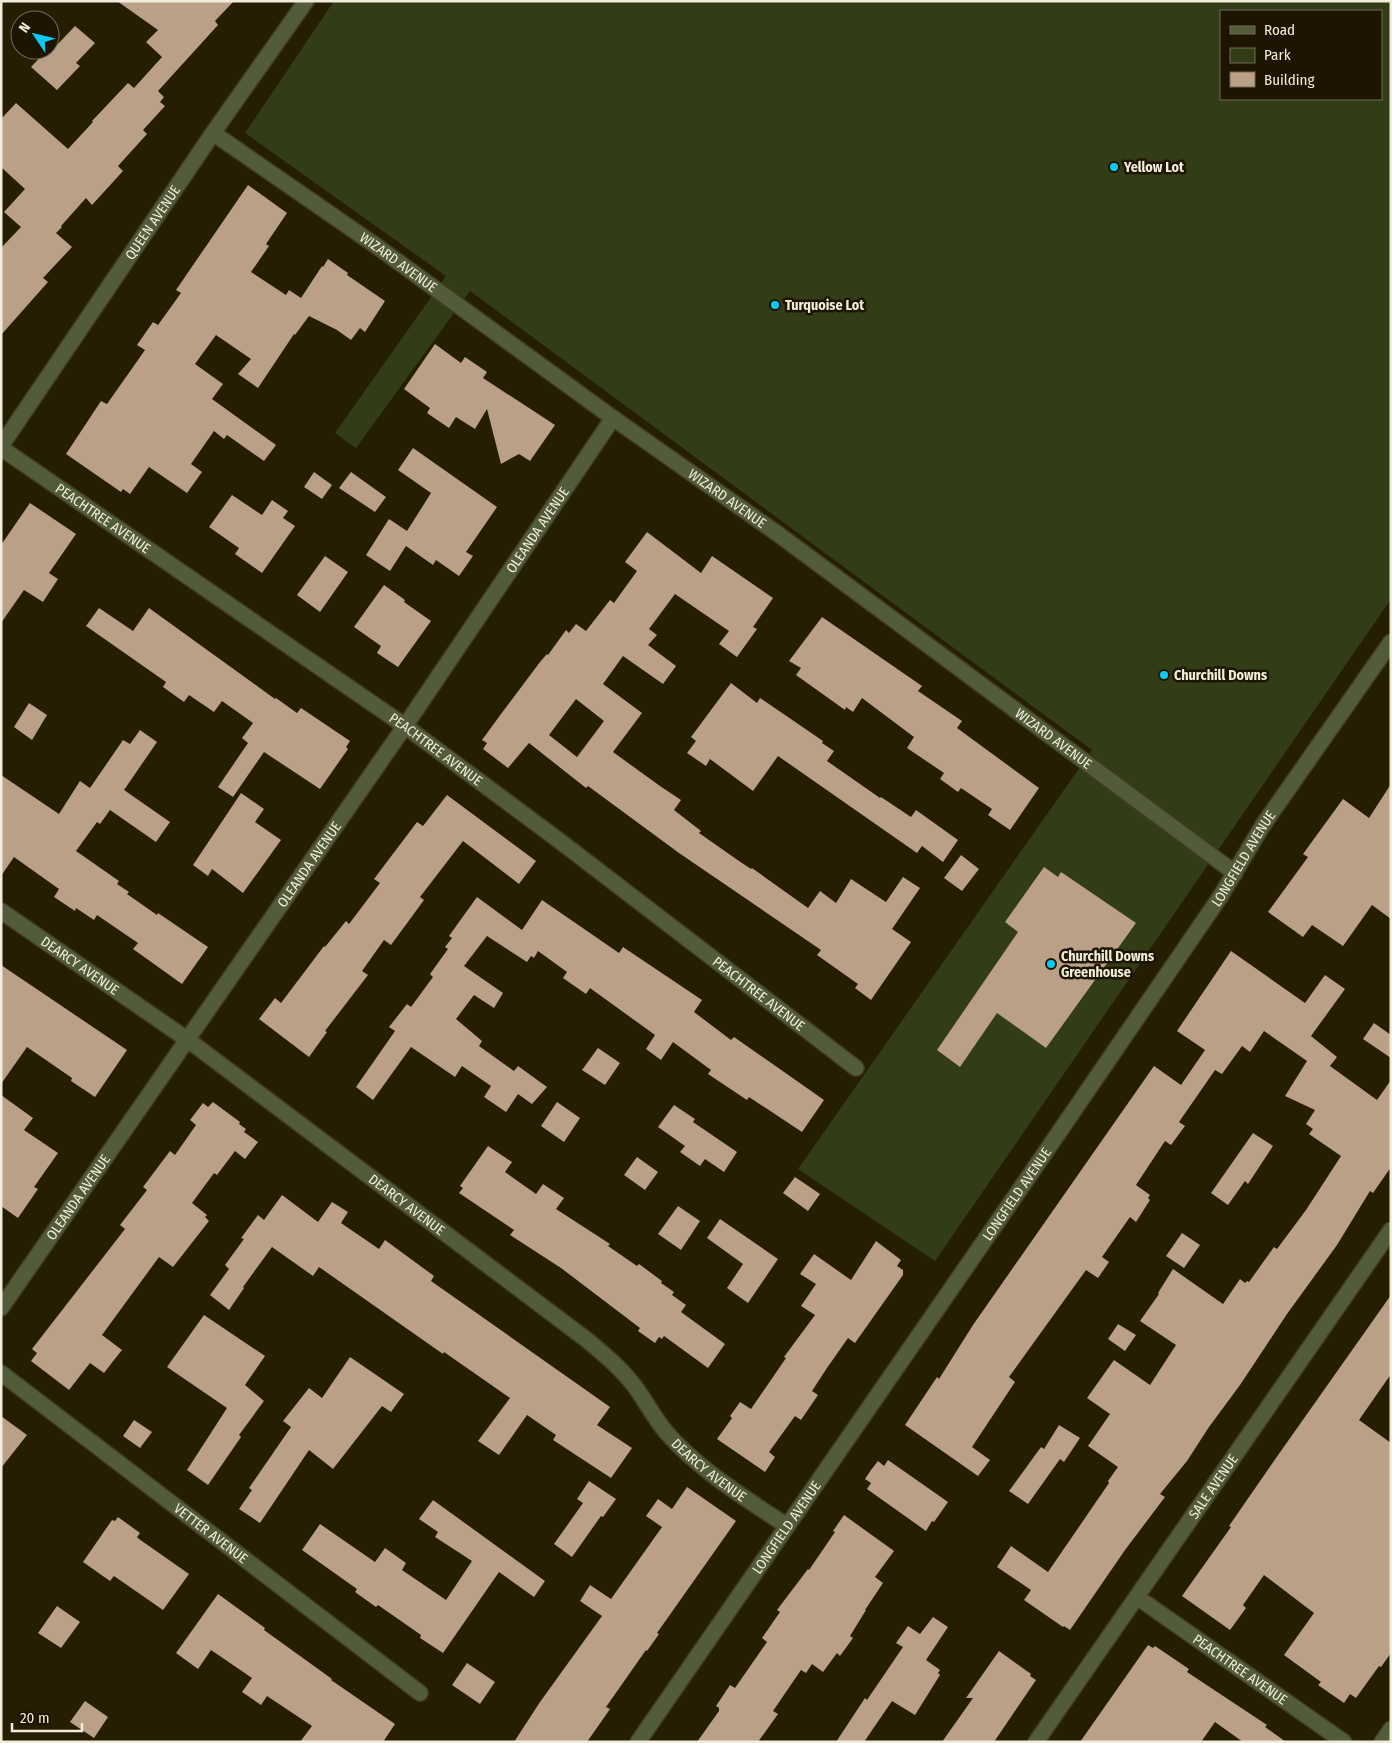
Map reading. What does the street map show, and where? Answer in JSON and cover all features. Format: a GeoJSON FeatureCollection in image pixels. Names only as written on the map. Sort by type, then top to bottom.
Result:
{"type":"FeatureCollection","features":[{"type":"Feature","properties":{"kind":"street","name":"QUEEN AVENUE"},"geometry":{"type":"LineString","coordinates":[[1,447],[213,133],[306,1]]}},
{"type":"Feature","properties":{"kind":"street","name":"WIZARD AVENUE"},"geometry":{"type":"LineString","coordinates":[[213,133],[375,245],[612,418],[778,534],[1235,873]]}},
{"type":"Feature","properties":{"kind":"street","name":"OLEANDA AVENUE"},"geometry":{"type":"LineString","coordinates":[[1,1308],[405,726],[612,418]]}},
{"type":"Feature","properties":{"kind":"street","name":"PEACHTREE AVENUE"},"geometry":{"type":"LineString","coordinates":[[1,447],[405,726],[561,842],[856,1068]]}},
{"type":"Feature","properties":{"kind":"street","name":"LONGFIELD AVENUE"},"geometry":{"type":"LineString","coordinates":[[638,1742],[1031,1174],[1235,873],[1263,825],[1391,642]]}},
{"type":"Feature","properties":{"kind":"street","name":"DEARCY AVENUE"},"geometry":{"type":"LineString","coordinates":[[1,911],[188,1040],[587,1340],[617,1365],[635,1387],[666,1432],[696,1460],[723,1482],[787,1526]]}},
{"type":"Feature","properties":{"kind":"street","name":"SALE AVENUE"},"geometry":{"type":"LineString","coordinates":[[1036,1742],[1391,1230]]}},
{"type":"Feature","properties":{"kind":"street","name":"VETTER AVENUE"},"geometry":{"type":"LineString","coordinates":[[1,1373],[420,1692]]}},
{"type":"Feature","properties":{"kind":"street","name":"PEACHTREE AVENUE"},"geometry":{"type":"LineString","coordinates":[[1137,1597],[1344,1742]]}},
{"type":"Feature","properties":{"kind":"street"},"geometry":{"type":"LineString","coordinates":[[1382,1742],[1391,1729]]}},
{"type":"Feature","properties":{"kind":"green space","name":"Churchill Downs"},"geometry":{"type":"Polygon","coordinates":[[[334,1],[1391,1],[1391,599],[935,1261],[798,1169],[1092,750],[470,291],[356,448],[335,433],[446,276],[245,133],[334,1]]]}},
{"type":"Feature","properties":{"kind":"building"},"geometry":{"type":"Polygon","coordinates":[[[117,1],[234,1],[215,21],[218,25],[158,91],[164,97],[160,102],[165,106],[143,130],[147,134],[118,166],[123,171],[92,205],[86,198],[56,233],[72,247],[43,278],[48,282],[1,335],[1,248],[21,227],[4,212],[25,189],[1,167],[1,119],[16,103],[68,149],[128,83],[134,88],[162,57],[146,42],[158,30],[117,1]]]}},
{"type":"Feature","properties":{"kind":"building"},"geometry":{"type":"Polygon","coordinates":[[[75,26],[95,43],[76,63],[80,66],[57,90],[31,67],[38,60],[60,60],[60,42],[75,26]]]}},
{"type":"Feature","properties":{"kind":"building"},"geometry":{"type":"Polygon","coordinates":[[[248,185],[287,213],[266,244],[269,246],[251,272],[286,295],[289,290],[301,298],[328,259],[348,273],[347,275],[385,301],[365,332],[360,328],[351,340],[337,330],[309,316],[294,334],[258,388],[238,374],[251,359],[216,335],[195,364],[223,384],[212,399],[276,445],[264,461],[227,435],[224,439],[214,431],[191,464],[202,472],[187,493],[149,467],[130,494],[123,489],[121,492],[66,454],[101,401],[107,404],[145,350],[137,345],[153,322],[158,325],[181,293],[176,290],[248,185]]]}},
{"type":"Feature","properties":{"kind":"building"},"geometry":{"type":"Polygon","coordinates":[[[435,344],[461,363],[465,357],[487,372],[483,378],[555,425],[530,461],[519,454],[501,464],[487,409],[475,429],[456,417],[449,428],[427,413],[430,408],[404,389],[435,344]]]}},
{"type":"Feature","properties":{"kind":"building"},"geometry":{"type":"Polygon","coordinates":[[[413,448],[497,507],[466,552],[473,556],[459,576],[436,560],[433,565],[406,546],[390,571],[366,555],[389,519],[407,531],[431,493],[398,470],[413,448]]]}},
{"type":"Feature","properties":{"kind":"building"},"geometry":{"type":"Polygon","coordinates":[[[314,472],[332,485],[322,499],[304,487],[314,472]]]}},
{"type":"Feature","properties":{"kind":"building"},"geometry":{"type":"Polygon","coordinates":[[[351,472],[386,497],[375,512],[339,488],[351,472]]]}},
{"type":"Feature","properties":{"kind":"building"},"geometry":{"type":"Polygon","coordinates":[[[232,495],[262,515],[272,500],[288,511],[283,518],[295,526],[262,573],[235,554],[239,548],[209,527],[232,495]]]}},
{"type":"Feature","properties":{"kind":"building"},"geometry":{"type":"Polygon","coordinates":[[[30,503],[76,534],[49,573],[58,579],[43,602],[24,590],[1,623],[1,545],[30,503]]]}},
{"type":"Feature","properties":{"kind":"building"},"geometry":{"type":"Polygon","coordinates":[[[647,532],[701,573],[712,556],[773,598],[753,627],[757,629],[737,657],[719,644],[729,631],[675,594],[649,629],[657,635],[648,645],[676,666],[663,684],[623,656],[603,684],[642,713],[613,752],[681,800],[674,810],[701,831],[699,833],[808,908],[820,891],[836,903],[851,879],[886,902],[903,877],[920,888],[892,929],[911,942],[871,1000],[855,988],[858,984],[817,955],[821,950],[679,853],[588,786],[586,788],[529,743],[508,768],[483,749],[487,743],[482,740],[566,630],[569,633],[576,624],[586,631],[610,600],[614,603],[637,571],[625,562],[647,532]],[[576,699],[549,735],[577,757],[604,721],[576,699]]]}},
{"type":"Feature","properties":{"kind":"building"},"geometry":{"type":"Polygon","coordinates":[[[325,556],[348,572],[320,612],[297,595],[325,556]]]}},
{"type":"Feature","properties":{"kind":"building"},"geometry":{"type":"Polygon","coordinates":[[[384,585],[431,621],[398,667],[377,653],[381,646],[354,627],[384,585]]]}},
{"type":"Feature","properties":{"kind":"building"},"geometry":{"type":"Polygon","coordinates":[[[99,608],[133,631],[149,608],[275,699],[297,713],[301,708],[350,741],[346,747],[348,749],[320,789],[264,752],[233,797],[218,787],[248,743],[242,738],[253,723],[222,701],[214,712],[189,695],[184,702],[163,687],[166,682],[86,626],[99,608]]]}},
{"type":"Feature","properties":{"kind":"building"},"geometry":{"type":"Polygon","coordinates":[[[822,617],[922,686],[918,691],[962,721],[957,728],[1039,788],[1010,830],[988,815],[992,809],[961,788],[958,792],[940,779],[944,773],[907,748],[914,737],[862,698],[853,712],[846,707],[845,710],[796,675],[801,668],[789,661],[822,617]]]}},
{"type":"Feature","properties":{"kind":"building"},"geometry":{"type":"Polygon","coordinates":[[[731,683],[757,703],[760,698],[823,741],[822,743],[834,751],[827,761],[880,798],[911,817],[916,810],[958,840],[943,862],[922,846],[917,853],[778,756],[753,791],[710,759],[706,766],[687,753],[696,741],[691,737],[731,683]]]}},
{"type":"Feature","properties":{"kind":"building"},"geometry":{"type":"Polygon","coordinates":[[[29,703],[47,715],[32,740],[14,727],[29,703]]]}},
{"type":"Feature","properties":{"kind":"building"},"geometry":{"type":"Polygon","coordinates":[[[140,730],[157,742],[124,790],[170,822],[156,842],[110,810],[100,824],[97,822],[76,851],[119,881],[117,884],[129,892],[127,894],[208,947],[182,984],[133,949],[138,943],[97,915],[94,920],[76,908],[75,911],[54,897],[59,889],[14,857],[1,876],[1,775],[59,814],[80,781],[90,788],[123,740],[130,744],[140,730]]]}},
{"type":"Feature","properties":{"kind":"building"},"geometry":{"type":"Polygon","coordinates":[[[1391,784],[1391,919],[1372,905],[1343,946],[1312,925],[1303,937],[1268,912],[1308,857],[1303,854],[1343,799],[1369,818],[1391,784]]]}},
{"type":"Feature","properties":{"kind":"building"},"geometry":{"type":"Polygon","coordinates":[[[241,793],[264,809],[255,822],[281,840],[243,893],[212,869],[208,876],[193,865],[241,793]]]}},
{"type":"Feature","properties":{"kind":"building"},"geometry":{"type":"Polygon","coordinates":[[[447,795],[536,861],[519,884],[463,841],[420,897],[424,900],[391,945],[384,940],[362,971],[368,975],[325,1031],[327,1032],[309,1057],[259,1019],[275,998],[281,1003],[324,946],[346,921],[349,924],[380,883],[374,879],[417,822],[423,826],[447,795]]]}},
{"type":"Feature","properties":{"kind":"building"},"geometry":{"type":"Polygon","coordinates":[[[961,855],[979,869],[962,891],[944,878],[961,855]]]}},
{"type":"Feature","properties":{"kind":"building","name":"Churchill Downs Greenhouse"},"geometry":{"type":"Polygon","coordinates":[[[1044,867],[1058,877],[1061,872],[1136,923],[1046,1048],[997,1013],[960,1067],[937,1050],[1018,932],[1005,922],[1044,867]]]}},
{"type":"Feature","properties":{"kind":"building"},"geometry":{"type":"Polygon","coordinates":[[[477,897],[522,930],[542,900],[619,953],[623,947],[702,1000],[694,1012],[731,1040],[734,1037],[824,1100],[802,1132],[749,1097],[747,1100],[708,1074],[711,1070],[673,1042],[661,1060],[646,1049],[655,1035],[590,988],[586,994],[563,978],[567,972],[538,951],[534,958],[531,956],[527,962],[487,936],[464,966],[503,993],[494,1008],[474,995],[456,1019],[482,1041],[479,1046],[514,1071],[518,1066],[547,1087],[532,1104],[518,1094],[506,1112],[484,1097],[491,1086],[462,1066],[455,1077],[411,1047],[373,1100],[356,1087],[395,1031],[389,1027],[407,1004],[411,1007],[433,977],[430,974],[448,949],[445,947],[452,938],[449,936],[477,897]]]}},
{"type":"Feature","properties":{"kind":"building"},"geometry":{"type":"Polygon","coordinates":[[[1231,951],[1305,1003],[1325,975],[1345,989],[1311,1036],[1337,1057],[1330,1066],[1377,1100],[1391,1080],[1391,1167],[1373,1193],[1370,1191],[1337,1245],[1287,1314],[1240,1385],[1187,1461],[1160,1494],[1165,1497],[1125,1550],[1070,1630],[1024,1600],[1031,1590],[997,1567],[1011,1546],[1048,1572],[1109,1483],[1108,1481],[1118,1467],[1088,1446],[1110,1414],[1087,1398],[1114,1360],[1150,1385],[1176,1345],[1140,1321],[1159,1294],[1173,1269],[1223,1304],[1240,1279],[1245,1283],[1249,1282],[1274,1247],[1277,1249],[1306,1210],[1341,1156],[1309,1134],[1313,1129],[1306,1124],[1315,1110],[1285,1096],[1307,1061],[1264,1031],[1250,1052],[1242,1046],[1222,1074],[1215,1070],[1179,1122],[1185,1126],[1171,1145],[1165,1141],[1136,1185],[1150,1195],[1148,1198],[1150,1200],[1136,1222],[1130,1217],[1102,1257],[1109,1262],[1098,1278],[1086,1270],[1009,1377],[1015,1382],[972,1447],[990,1460],[978,1476],[905,1425],[937,1377],[939,1379],[973,1325],[1154,1066],[1181,1085],[1205,1050],[1177,1031],[1231,951]]]}},
{"type":"Feature","properties":{"kind":"building"},"geometry":{"type":"Polygon","coordinates":[[[1,965],[127,1050],[95,1097],[71,1081],[72,1078],[27,1047],[1,1084],[1,965]]]}},
{"type":"Feature","properties":{"kind":"building"},"geometry":{"type":"Polygon","coordinates":[[[1374,1023],[1391,1035],[1391,1058],[1363,1039],[1374,1023]]]}},
{"type":"Feature","properties":{"kind":"building"},"geometry":{"type":"Polygon","coordinates":[[[598,1048],[620,1063],[605,1085],[582,1070],[598,1048]]]}},
{"type":"Feature","properties":{"kind":"building"},"geometry":{"type":"Polygon","coordinates":[[[1,1095],[33,1118],[24,1130],[58,1153],[34,1187],[38,1189],[18,1218],[1,1206],[1,1095]]]}},
{"type":"Feature","properties":{"kind":"building"},"geometry":{"type":"Polygon","coordinates":[[[213,1102],[240,1122],[239,1124],[246,1129],[244,1132],[258,1142],[245,1159],[235,1151],[217,1175],[214,1173],[192,1203],[207,1215],[205,1217],[209,1221],[173,1267],[159,1257],[102,1335],[122,1350],[104,1373],[90,1363],[69,1390],[31,1361],[37,1353],[32,1349],[125,1229],[120,1225],[147,1190],[143,1187],[170,1151],[175,1155],[196,1125],[190,1120],[203,1103],[208,1107],[213,1102]]]}},
{"type":"Feature","properties":{"kind":"building"},"geometry":{"type":"Polygon","coordinates":[[[557,1102],[580,1118],[564,1142],[541,1126],[557,1102]]]}},
{"type":"Feature","properties":{"kind":"building"},"geometry":{"type":"Polygon","coordinates":[[[674,1105],[695,1119],[693,1122],[737,1152],[724,1172],[705,1159],[700,1166],[680,1152],[685,1146],[658,1127],[674,1105]]]}},
{"type":"Feature","properties":{"kind":"building"},"geometry":{"type":"Polygon","coordinates":[[[1253,1133],[1273,1146],[1248,1184],[1245,1181],[1228,1205],[1211,1193],[1253,1133]]]}},
{"type":"Feature","properties":{"kind":"building"},"geometry":{"type":"Polygon","coordinates":[[[488,1146],[512,1162],[505,1172],[536,1194],[543,1184],[564,1198],[556,1209],[610,1244],[608,1246],[637,1266],[639,1264],[674,1292],[672,1295],[686,1305],[681,1312],[725,1344],[708,1368],[664,1336],[662,1339],[659,1337],[655,1343],[638,1331],[640,1328],[561,1268],[510,1235],[514,1230],[459,1193],[463,1188],[460,1186],[488,1146]]]}},
{"type":"Feature","properties":{"kind":"building"},"geometry":{"type":"Polygon","coordinates":[[[637,1157],[658,1172],[645,1190],[624,1175],[637,1157]]]}},
{"type":"Feature","properties":{"kind":"building"},"geometry":{"type":"Polygon","coordinates":[[[795,1177],[820,1194],[808,1211],[783,1193],[795,1177]]]}},
{"type":"Feature","properties":{"kind":"building"},"geometry":{"type":"Polygon","coordinates":[[[282,1195],[318,1222],[332,1202],[348,1212],[341,1223],[379,1249],[385,1240],[434,1276],[431,1281],[610,1407],[597,1425],[632,1448],[611,1478],[553,1440],[556,1435],[527,1415],[499,1455],[478,1441],[510,1398],[444,1352],[443,1354],[319,1267],[313,1276],[272,1247],[229,1310],[210,1295],[229,1269],[225,1265],[244,1239],[241,1238],[258,1215],[264,1220],[282,1195]]]}},
{"type":"Feature","properties":{"kind":"building"},"geometry":{"type":"Polygon","coordinates":[[[678,1206],[700,1221],[681,1250],[658,1234],[678,1206]]]}},
{"type":"Feature","properties":{"kind":"building"},"geometry":{"type":"Polygon","coordinates":[[[720,1219],[778,1259],[748,1303],[727,1288],[743,1264],[707,1238],[720,1219]]]}},
{"type":"Feature","properties":{"kind":"building"},"geometry":{"type":"Polygon","coordinates":[[[1182,1233],[1200,1245],[1184,1268],[1166,1256],[1182,1233]]]}},
{"type":"Feature","properties":{"kind":"building"},"geometry":{"type":"Polygon","coordinates":[[[876,1241],[901,1260],[897,1266],[903,1270],[903,1275],[855,1343],[848,1338],[812,1391],[818,1395],[801,1420],[795,1416],[769,1452],[775,1457],[765,1472],[717,1439],[732,1418],[730,1416],[740,1402],[751,1409],[786,1358],[784,1357],[815,1315],[801,1306],[816,1284],[800,1274],[814,1254],[851,1280],[876,1241]]]}},
{"type":"Feature","properties":{"kind":"building"},"geometry":{"type":"Polygon","coordinates":[[[1391,1295],[1391,1374],[1359,1420],[1391,1443],[1391,1653],[1356,1698],[1350,1694],[1344,1703],[1318,1685],[1321,1682],[1284,1655],[1314,1613],[1264,1575],[1243,1605],[1246,1608],[1230,1630],[1182,1596],[1391,1295]]]}},
{"type":"Feature","properties":{"kind":"building"},"geometry":{"type":"Polygon","coordinates":[[[204,1315],[265,1356],[245,1385],[264,1401],[239,1435],[241,1437],[208,1485],[187,1470],[227,1408],[167,1367],[204,1315]]]}},
{"type":"Feature","properties":{"kind":"building"},"geometry":{"type":"Polygon","coordinates":[[[1118,1324],[1136,1335],[1125,1351],[1108,1339],[1118,1324]]]}},
{"type":"Feature","properties":{"kind":"building"},"geometry":{"type":"Polygon","coordinates":[[[350,1357],[404,1394],[391,1412],[382,1406],[333,1469],[309,1450],[260,1523],[239,1509],[252,1490],[249,1488],[291,1427],[283,1421],[309,1388],[322,1398],[350,1357]]]}},
{"type":"Feature","properties":{"kind":"building"},"geometry":{"type":"Polygon","coordinates":[[[1,1416],[27,1435],[1,1468],[1,1416]]]}},
{"type":"Feature","properties":{"kind":"building"},"geometry":{"type":"Polygon","coordinates":[[[134,1420],[152,1432],[140,1448],[123,1436],[134,1420]]]}},
{"type":"Feature","properties":{"kind":"building"},"geometry":{"type":"Polygon","coordinates":[[[1059,1425],[1080,1438],[1064,1462],[1060,1459],[1028,1504],[1009,1491],[1041,1447],[1044,1449],[1059,1425]]]}},
{"type":"Feature","properties":{"kind":"building"},"geometry":{"type":"Polygon","coordinates":[[[888,1460],[948,1502],[926,1531],[867,1489],[871,1483],[865,1479],[871,1470],[878,1461],[884,1466],[888,1460]]]}},
{"type":"Feature","properties":{"kind":"building"},"geometry":{"type":"Polygon","coordinates":[[[589,1481],[616,1499],[603,1517],[601,1516],[572,1557],[554,1544],[583,1503],[577,1499],[589,1481]]]}},
{"type":"Feature","properties":{"kind":"building"},"geometry":{"type":"Polygon","coordinates":[[[687,1487],[736,1521],[657,1633],[659,1634],[606,1707],[610,1709],[587,1742],[514,1742],[540,1702],[602,1616],[580,1601],[590,1585],[611,1599],[662,1527],[646,1516],[658,1499],[672,1509],[687,1487]]]}},
{"type":"Feature","properties":{"kind":"building"},"geometry":{"type":"Polygon","coordinates":[[[433,1500],[545,1581],[534,1597],[499,1572],[443,1653],[420,1638],[421,1635],[378,1605],[376,1607],[355,1592],[357,1589],[302,1550],[320,1524],[375,1562],[385,1548],[406,1563],[402,1570],[446,1600],[472,1561],[435,1537],[438,1532],[419,1519],[433,1500]]]}},
{"type":"Feature","properties":{"kind":"building"},"geometry":{"type":"Polygon","coordinates":[[[844,1515],[894,1551],[875,1577],[883,1583],[850,1636],[853,1638],[840,1656],[837,1653],[823,1672],[812,1664],[806,1673],[801,1670],[773,1711],[778,1714],[758,1742],[697,1742],[719,1711],[719,1708],[716,1706],[730,1685],[735,1688],[767,1642],[762,1638],[780,1612],[777,1610],[809,1570],[835,1532],[833,1531],[844,1515]]]}},
{"type":"Feature","properties":{"kind":"building"},"geometry":{"type":"Polygon","coordinates":[[[118,1517],[140,1533],[137,1537],[139,1539],[189,1574],[163,1610],[114,1576],[110,1581],[83,1562],[112,1520],[115,1521],[118,1517]]]}},
{"type":"Feature","properties":{"kind":"building"},"geometry":{"type":"Polygon","coordinates":[[[218,1594],[331,1680],[395,1724],[383,1742],[300,1742],[312,1726],[267,1696],[261,1705],[242,1692],[252,1678],[211,1650],[198,1669],[176,1653],[218,1594]]]}},
{"type":"Feature","properties":{"kind":"building"},"geometry":{"type":"Polygon","coordinates":[[[57,1606],[80,1622],[61,1648],[38,1633],[57,1606]]]}},
{"type":"Feature","properties":{"kind":"building"},"geometry":{"type":"Polygon","coordinates":[[[933,1617],[948,1627],[926,1660],[940,1670],[938,1673],[940,1675],[915,1715],[892,1701],[864,1742],[836,1742],[865,1698],[867,1700],[903,1647],[896,1643],[908,1626],[920,1634],[933,1617]]]}},
{"type":"Feature","properties":{"kind":"building"},"geometry":{"type":"Polygon","coordinates":[[[1148,1645],[1153,1648],[1155,1646],[1189,1669],[1187,1672],[1267,1725],[1265,1727],[1286,1742],[1243,1742],[1215,1722],[1201,1742],[1080,1742],[1148,1645]]]}},
{"type":"Feature","properties":{"kind":"building"},"geometry":{"type":"Polygon","coordinates":[[[999,1651],[1031,1674],[1030,1676],[1036,1680],[994,1742],[942,1742],[973,1698],[966,1698],[999,1651]]]}},
{"type":"Feature","properties":{"kind":"building"},"geometry":{"type":"Polygon","coordinates":[[[467,1663],[495,1682],[480,1704],[452,1685],[467,1663]]]}},
{"type":"Feature","properties":{"kind":"building"},"geometry":{"type":"Polygon","coordinates":[[[85,1701],[108,1717],[94,1738],[70,1722],[85,1701]]]}},
{"type":"Feature","properties":{"kind":"place","name":"Yellow Lot"},"geometry":{"type":"Point","coordinates":[1114,167]}},
{"type":"Feature","properties":{"kind":"place","name":"Turquoise Lot"},"geometry":{"type":"Point","coordinates":[775,305]}},
{"type":"Feature","properties":{"kind":"place","name":"Churchill Downs"},"geometry":{"type":"Point","coordinates":[1164,675]}},
{"type":"Feature","properties":{"kind":"place","name":"Churchill Downs Greenhouse"},"geometry":{"type":"Point","coordinates":[1051,964]}}]}
